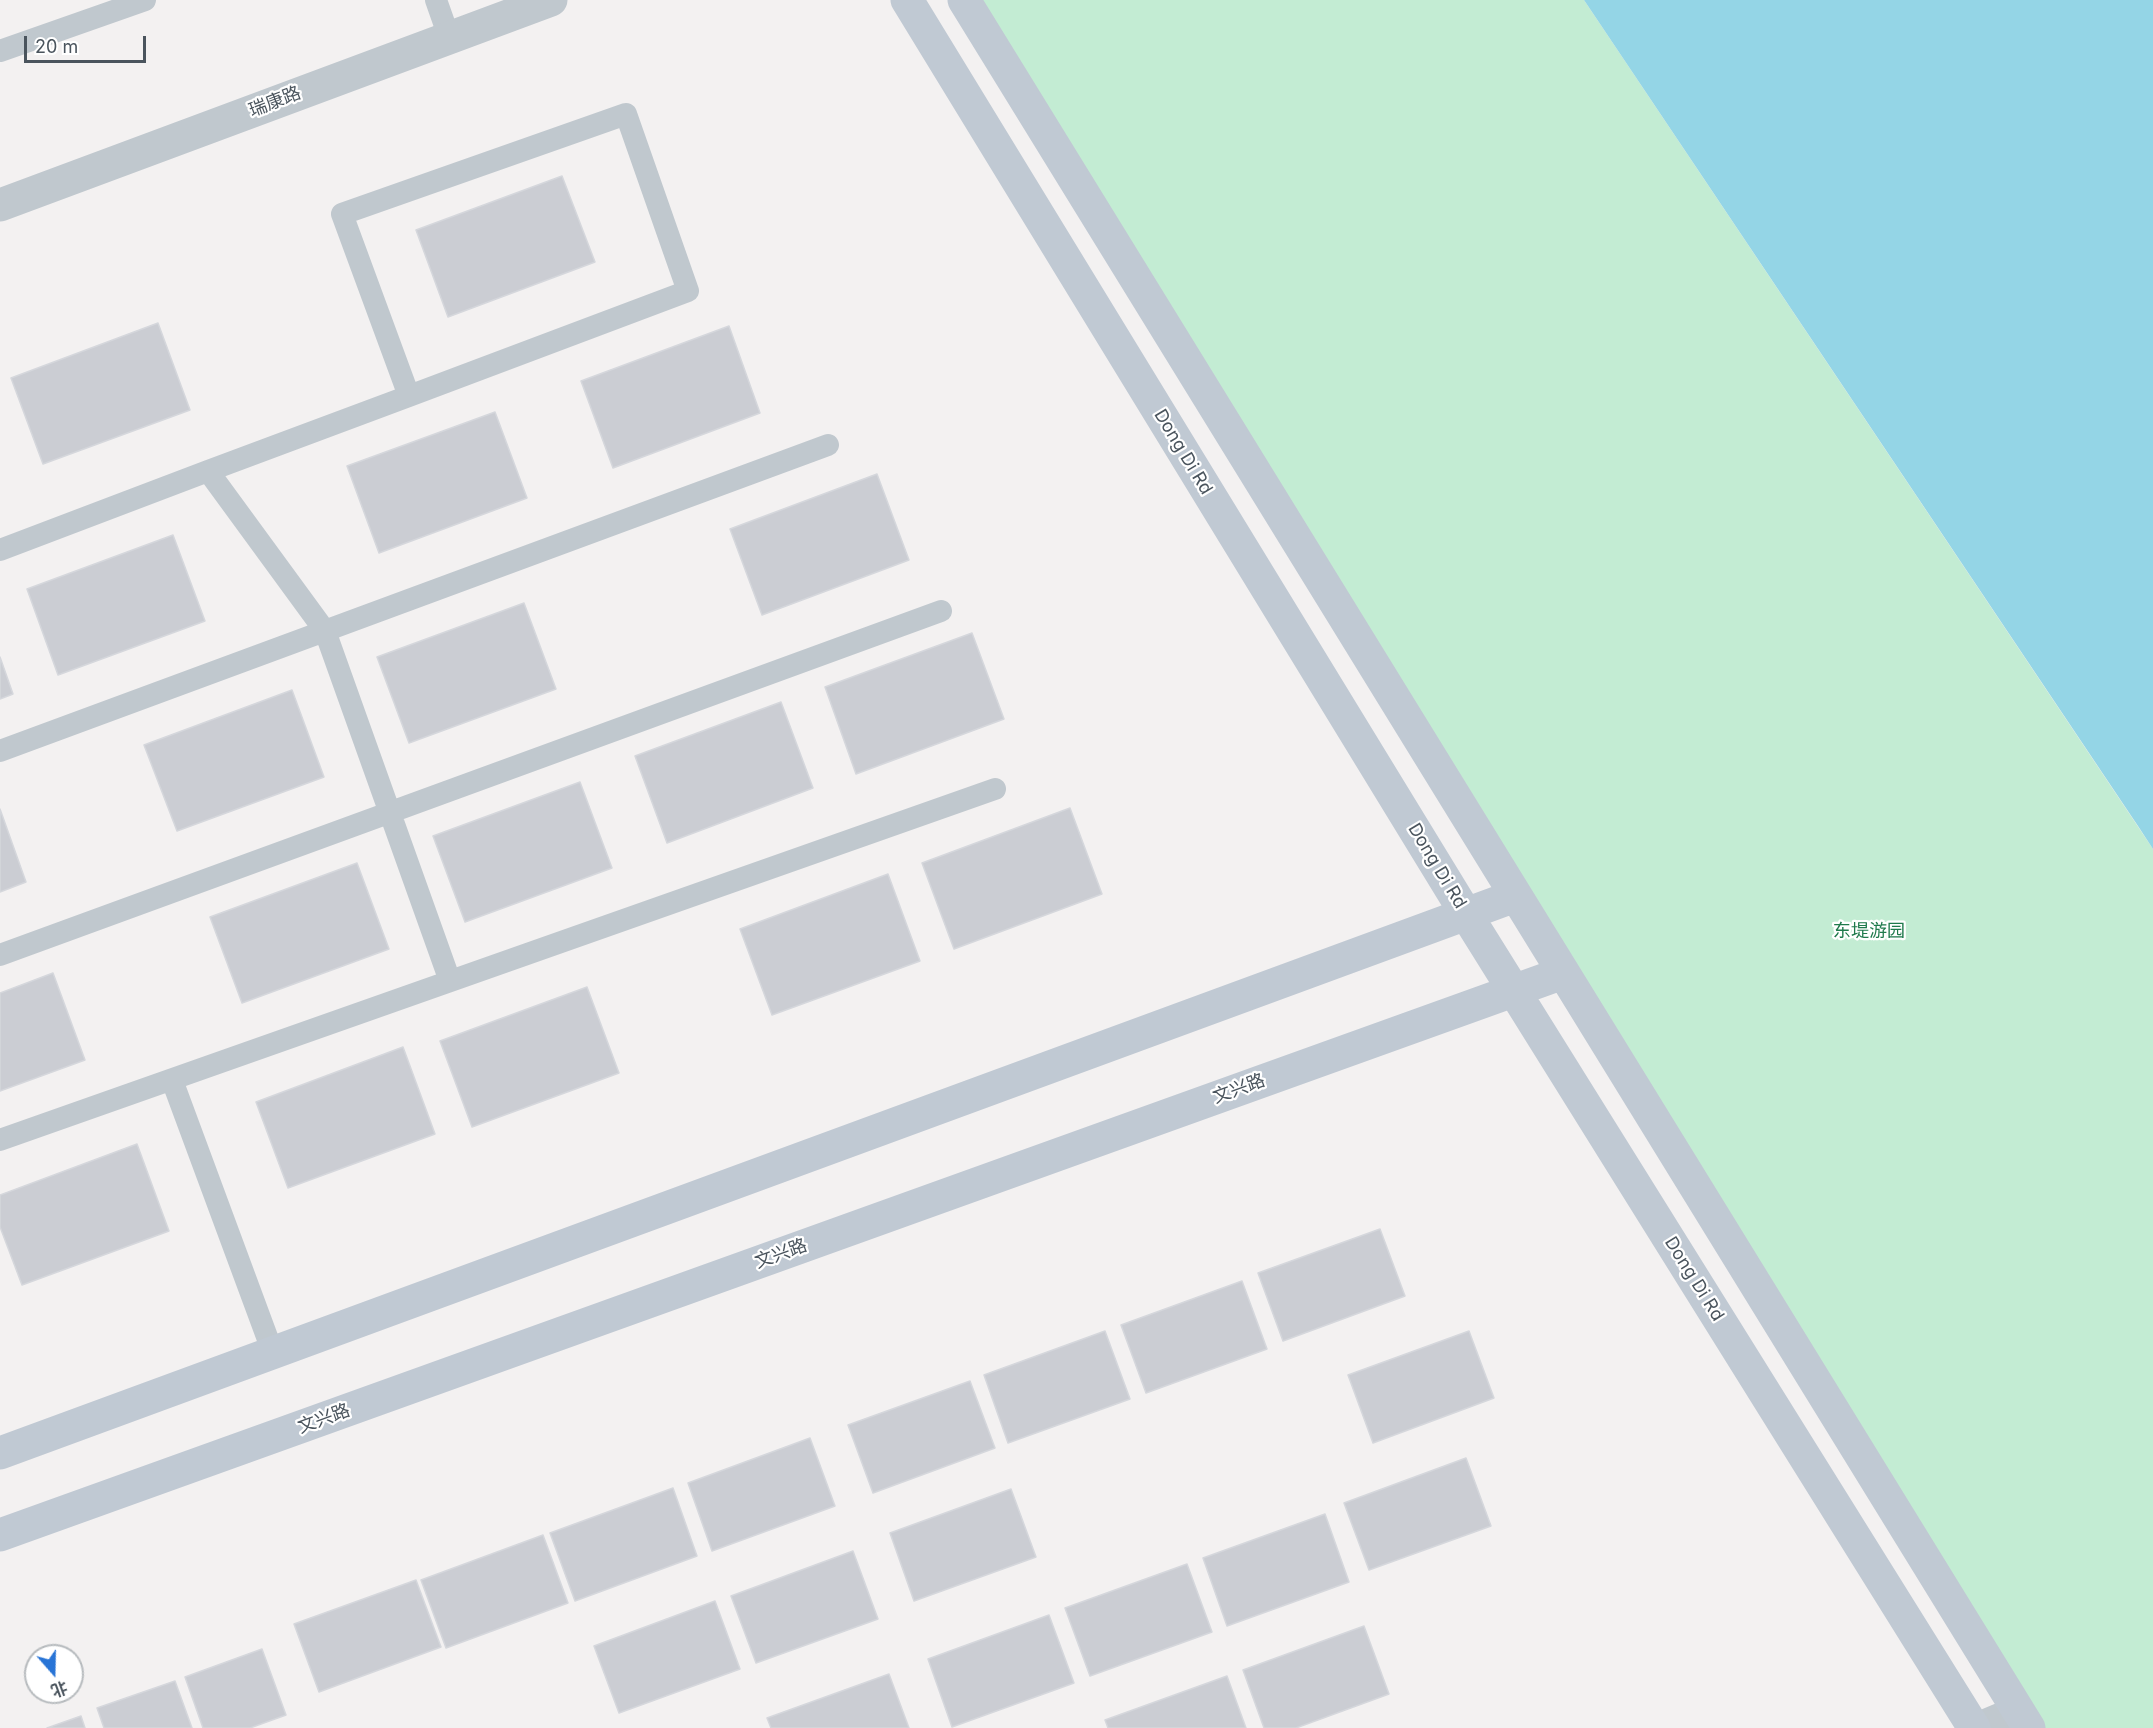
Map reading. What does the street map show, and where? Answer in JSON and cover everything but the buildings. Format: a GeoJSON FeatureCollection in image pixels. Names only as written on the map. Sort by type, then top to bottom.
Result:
{"type":"FeatureCollection","features":[{"type":"Feature","properties":{"kind":"main road","name":"Dong Di Rd"},"geometry":{"type":"LineString","coordinates":[[907,0],[1466,914],[1974,1728]]}},
{"type":"Feature","properties":{"kind":"main road"},"geometry":{"type":"LineString","coordinates":[[964,0],[2024,1720]]}},
{"type":"Feature","properties":{"kind":"main road"},"geometry":{"type":"LineString","coordinates":[[0,1453],[1515,896]]}},
{"type":"Feature","properties":{"kind":"main road","name":"文兴路"},"geometry":{"type":"LineString","coordinates":[[0,1536],[1563,973]]}},
{"type":"Feature","properties":{"kind":"street","name":"瑞康路"},"geometry":{"type":"LineString","coordinates":[[0,205],[551,0]]}},
{"type":"Feature","properties":{"kind":"street"},"geometry":{"type":"LineString","coordinates":[[1980,1728],[2024,1720]]}},
{"type":"Feature","properties":{"kind":"lane"},"geometry":{"type":"LineString","coordinates":[[0,51],[145,0]]}},
{"type":"Feature","properties":{"kind":"lane"},"geometry":{"type":"LineString","coordinates":[[436,0],[449,37]]}},
{"type":"Feature","properties":{"kind":"lane"},"geometry":{"type":"LineString","coordinates":[[0,550],[688,291],[626,114],[342,214],[409,396]]}},
{"type":"Feature","properties":{"kind":"lane"},"geometry":{"type":"LineString","coordinates":[[0,751],[828,445]]}},
{"type":"Feature","properties":{"kind":"lane"},"geometry":{"type":"LineString","coordinates":[[208,471],[325,631],[450,981]]}},
{"type":"Feature","properties":{"kind":"lane"},"geometry":{"type":"LineString","coordinates":[[0,956],[942,611]]}},
{"type":"Feature","properties":{"kind":"lane"},"geometry":{"type":"LineString","coordinates":[[0,1140],[995,789]]}},
{"type":"Feature","properties":{"kind":"lane"},"geometry":{"type":"LineString","coordinates":[[172,1080],[273,1353]]}},
{"type":"Feature","properties":{"kind":"green space","name":"东堤游园"},"geometry":{"type":"Polygon","coordinates":[[[964,0],[1584,0],[2153,849],[2153,1728],[2029,1728],[964,0]]]}},
{"type":"Feature","properties":{"kind":"water"},"geometry":{"type":"Polygon","coordinates":[[[1584,0],[2153,0],[2153,849],[2138,826],[1584,0]]]}}]}
